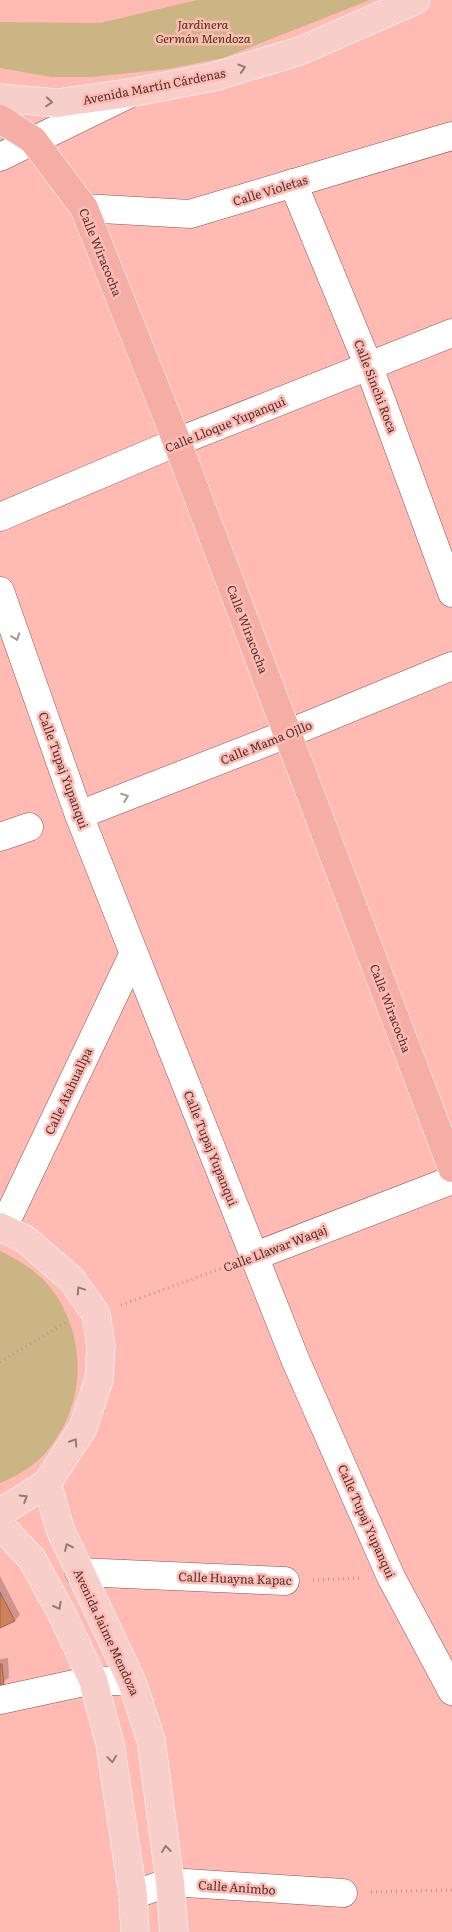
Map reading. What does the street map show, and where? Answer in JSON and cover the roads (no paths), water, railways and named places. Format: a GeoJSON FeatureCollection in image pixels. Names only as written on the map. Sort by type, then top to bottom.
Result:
{"type":"FeatureCollection","features":[{"type":"Feature","properties":{"kind":"highway","name":"Calle Wiracocha"},"geometry":{"type":"LineString","coordinates":[[0,119],[34,140],[84,208],[177,442],[452,1168]]}},
{"type":"Feature","properties":{"kind":"main road","name":"Avenida Martín Cárdenas"},"geometry":{"type":"LineString","coordinates":[[0,98],[57,103],[134,92],[213,77],[300,51],[416,0]]}},
{"type":"Feature","properties":{"kind":"main road"},"geometry":{"type":"LineString","coordinates":[[0,1513],[48,1483],[83,1428],[99,1379],[101,1346],[96,1314],[72,1280],[25,1239],[2,1228]]}},
{"type":"Feature","properties":{"kind":"main road","name":"Avenida Jaime Mendoza"},"geometry":{"type":"LineString","coordinates":[[48,1483],[60,1529],[132,1682],[151,1740],[170,1882],[174,1932]]}},
{"type":"Feature","properties":{"kind":"main road"},"geometry":{"type":"LineString","coordinates":[[0,1525],[32,1559],[64,1616],[93,1680],[110,1744],[133,1895],[135,1932]]}},
{"type":"Feature","properties":{"kind":"street"},"geometry":{"type":"LineString","coordinates":[[0,157],[134,92]]}},
{"type":"Feature","properties":{"kind":"street","name":"Calle Violetas"},"geometry":{"type":"LineString","coordinates":[[84,208],[190,214],[452,136]]}},
{"type":"Feature","properties":{"kind":"street","name":"Calle Sinchi Roca"},"geometry":{"type":"LineString","coordinates":[[293,182],[369,367],[452,593]]}},
{"type":"Feature","properties":{"kind":"street","name":"Calle Lloque Yupanqui"},"geometry":{"type":"LineString","coordinates":[[0,517],[177,442],[452,333]]}},
{"type":"Feature","properties":{"kind":"street","name":"Calle Tupaj Yupanqui"},"geometry":{"type":"LineString","coordinates":[[0,591],[79,815],[295,1359],[391,1577],[452,1691]]}},
{"type":"Feature","properties":{"kind":"street","name":"Calle Mama Ojllo"},"geometry":{"type":"LineString","coordinates":[[79,815],[288,734],[452,666]]}},
{"type":"Feature","properties":{"kind":"street"},"geometry":{"type":"LineString","coordinates":[[0,837],[29,827]]}},
{"type":"Feature","properties":{"kind":"street","name":"Calle Atahuallpa"},"geometry":{"type":"LineString","coordinates":[[2,1228],[133,955]]}},
{"type":"Feature","properties":{"kind":"street","name":"Calle Llawar Waqaj"},"geometry":{"type":"LineString","coordinates":[[255,1256],[452,1180]]}},
{"type":"Feature","properties":{"kind":"street","name":"Calle Huayna Kapac"},"geometry":{"type":"LineString","coordinates":[[79,1572],[285,1581]]}},
{"type":"Feature","properties":{"kind":"street"},"geometry":{"type":"LineString","coordinates":[[0,1700],[93,1680],[132,1682]]}},
{"type":"Feature","properties":{"kind":"street","name":"Calle Animbo"},"geometry":{"type":"LineString","coordinates":[[133,1895],[170,1882],[343,1893]]}},
{"type":"Feature","properties":{"kind":"park label","name":"Jardinera Germán Mendoza"},"geometry":{"type":"Point","coordinates":[203,31]}}]}
